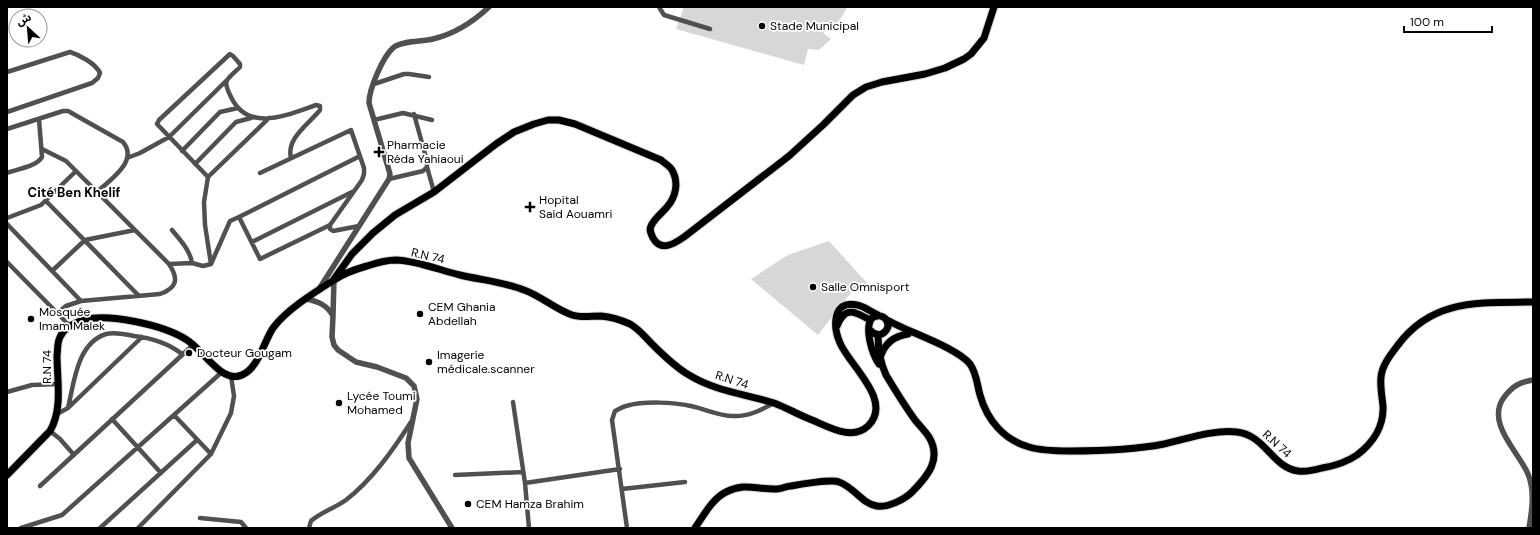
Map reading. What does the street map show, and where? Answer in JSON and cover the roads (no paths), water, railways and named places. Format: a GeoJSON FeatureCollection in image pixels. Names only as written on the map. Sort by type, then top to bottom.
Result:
{"type":"FeatureCollection","features":[{"type":"Feature","properties":{"kind":"main road"},"geometry":{"type":"LineString","coordinates":[[334,279],[352,254],[373,233],[395,215],[434,192],[514,132],[548,120],[564,121],[574,124],[661,160],[672,169],[676,179],[674,195],[669,206],[651,226],[650,231],[652,237],[659,245],[664,246],[671,244],[684,237],[789,156],[853,95],[866,87],[882,82],[925,74],[945,68],[971,54],[984,38],[994,7]]}},
{"type":"Feature","properties":{"kind":"main road","name":"R.N 74"},"geometry":{"type":"LineString","coordinates":[[231,376],[240,376],[248,372],[254,364],[273,328],[291,310],[334,279],[377,262],[396,260],[421,264],[460,275],[522,289],[539,296],[564,312],[574,316],[602,316],[618,319],[631,325],[639,331],[666,358],[689,375],[725,391],[774,403],[839,431],[852,433],[869,425],[874,417],[876,407],[874,397],[870,389],[842,347],[836,328],[836,314],[842,307],[846,305],[859,305],[878,316],[881,316],[886,320],[917,335],[948,348],[961,356],[970,365],[976,376],[981,397],[994,424],[1001,432],[1013,440],[1030,448],[1051,451],[1122,450],[1154,446],[1202,435],[1228,431],[1240,432],[1252,437],[1261,443],[1280,463],[1289,469],[1310,471],[1345,462],[1367,445],[1376,434],[1383,415],[1381,376],[1384,365],[1404,337],[1414,326],[1431,316],[1450,308],[1467,304],[1533,302]]}},
{"type":"Feature","properties":{"kind":"main road"},"geometry":{"type":"LineString","coordinates":[[836,328],[842,316],[848,312],[855,312],[870,320]]}},
{"type":"Feature","properties":{"kind":"main road"},"geometry":{"type":"LineString","coordinates":[[695,528],[717,498],[733,488],[744,487],[778,489],[790,486],[838,481],[849,486],[863,500],[877,506],[894,504],[910,494],[926,479],[933,463],[934,449],[928,436],[901,399],[877,361],[870,346],[870,330],[868,324],[872,318],[878,316]]}},
{"type":"Feature","properties":{"kind":"main road"},"geometry":{"type":"LineString","coordinates":[[70,326],[92,318],[135,322],[174,333],[194,344],[222,372],[231,376]]}},
{"type":"Feature","properties":{"kind":"main road"},"geometry":{"type":"LineString","coordinates":[[882,367],[880,358],[881,334],[888,327],[886,320]]}},
{"type":"Feature","properties":{"kind":"main road","name":"R.N 74"},"geometry":{"type":"LineString","coordinates":[[7,475],[50,431],[54,424],[57,414],[58,344],[64,330],[70,326]]}},
{"type":"Feature","properties":{"kind":"main road","name":"R.N 74"},"geometry":{"type":"LineString","coordinates":[[870,330],[872,333],[881,334],[917,335]]}},
{"type":"Feature","properties":{"kind":"main road"},"geometry":{"type":"LineString","coordinates":[[880,358],[888,343],[897,337],[908,334]]}},
{"type":"Feature","properties":{"kind":"street"},"geometry":{"type":"LineString","coordinates":[[318,291],[389,179],[390,174],[369,103],[369,96],[390,52],[395,47],[402,44],[432,39],[465,26],[490,7]]}},
{"type":"Feature","properties":{"kind":"street"},"geometry":{"type":"LineString","coordinates":[[659,7],[664,15],[710,29]]}},
{"type":"Feature","properties":{"kind":"street"},"geometry":{"type":"LineString","coordinates":[[7,72],[70,52],[76,54],[98,68],[100,73],[98,78],[92,83],[7,112]]}},
{"type":"Feature","properties":{"kind":"street"},"geometry":{"type":"LineString","coordinates":[[127,158],[145,151],[169,137],[240,67],[240,64],[230,54],[159,120],[157,124],[158,127],[169,137],[208,177]]}},
{"type":"Feature","properties":{"kind":"street"},"geometry":{"type":"LineString","coordinates":[[374,84],[404,74],[429,77]]}},
{"type":"Feature","properties":{"kind":"street"},"geometry":{"type":"LineString","coordinates":[[226,81],[225,86],[238,108],[246,115],[269,118],[282,116],[316,105],[320,106],[320,110],[317,114],[290,145],[289,151],[291,158]]}},
{"type":"Feature","properties":{"kind":"street"},"geometry":{"type":"LineString","coordinates":[[182,151],[220,112],[238,108]]}},
{"type":"Feature","properties":{"kind":"street"},"geometry":{"type":"LineString","coordinates":[[7,129],[38,118],[68,111],[123,142],[127,149],[127,158],[122,169],[97,192]]}},
{"type":"Feature","properties":{"kind":"street"},"geometry":{"type":"LineString","coordinates":[[374,120],[403,113],[414,114],[432,120]]}},
{"type":"Feature","properties":{"kind":"street"},"geometry":{"type":"LineString","coordinates":[[414,114],[434,192]]}},
{"type":"Feature","properties":{"kind":"street"},"geometry":{"type":"LineString","coordinates":[[195,164],[236,122],[254,117]]}},
{"type":"Feature","properties":{"kind":"street"},"geometry":{"type":"LineString","coordinates":[[7,173],[40,161],[42,157],[42,149],[38,118]]}},
{"type":"Feature","properties":{"kind":"street"},"geometry":{"type":"LineString","coordinates":[[211,264],[205,225],[204,202],[208,177],[269,118]]}},
{"type":"Feature","properties":{"kind":"street"},"geometry":{"type":"LineString","coordinates":[[239,216],[260,259],[330,225],[354,192],[364,174],[360,156],[351,130],[260,173]]}},
{"type":"Feature","properties":{"kind":"street"},"geometry":{"type":"LineString","coordinates":[[42,149],[66,161],[169,264],[175,280],[173,287],[168,292],[81,301],[66,306],[57,313]]}},
{"type":"Feature","properties":{"kind":"street"},"geometry":{"type":"LineString","coordinates":[[211,264],[230,221],[360,156]]}},
{"type":"Feature","properties":{"kind":"street"},"geometry":{"type":"LineString","coordinates":[[389,179],[423,171],[427,167]]}},
{"type":"Feature","properties":{"kind":"street"},"geometry":{"type":"LineString","coordinates":[[7,218],[34,208],[46,201],[76,171]]}},
{"type":"Feature","properties":{"kind":"street"},"geometry":{"type":"LineString","coordinates":[[252,242],[354,192]]}},
{"type":"Feature","properties":{"kind":"street"},"geometry":{"type":"LineString","coordinates":[[46,201],[139,296]]}},
{"type":"Feature","properties":{"kind":"street"},"geometry":{"type":"LineString","coordinates":[[7,224],[81,301]]}},
{"type":"Feature","properties":{"kind":"street"},"geometry":{"type":"LineString","coordinates":[[330,225],[330,229],[333,231],[359,226]]}},
{"type":"Feature","properties":{"kind":"street"},"geometry":{"type":"LineString","coordinates":[[52,271],[85,240],[135,230]]}},
{"type":"Feature","properties":{"kind":"street"},"geometry":{"type":"LineString","coordinates":[[172,230],[185,246],[191,257],[192,263]]}},
{"type":"Feature","properties":{"kind":"street"},"geometry":{"type":"LineString","coordinates":[[7,262],[70,326]]}},
{"type":"Feature","properties":{"kind":"street"},"geometry":{"type":"LineString","coordinates":[[169,264],[192,263],[203,266],[211,264]]}},
{"type":"Feature","properties":{"kind":"street"},"geometry":{"type":"LineString","coordinates":[[334,279],[332,337],[334,345],[338,350],[356,362],[377,367],[406,378],[414,386],[417,399],[408,443],[409,458],[452,528]]}},
{"type":"Feature","properties":{"kind":"street"},"geometry":{"type":"LineString","coordinates":[[307,299],[323,304],[330,310],[333,316]]}},
{"type":"Feature","properties":{"kind":"street"},"geometry":{"type":"LineString","coordinates":[[68,408],[82,354],[89,345],[98,338],[107,334],[142,337],[174,347],[182,354]]}},
{"type":"Feature","properties":{"kind":"street"},"geometry":{"type":"LineString","coordinates":[[57,414],[68,408],[142,337]]}},
{"type":"Feature","properties":{"kind":"street"},"geometry":{"type":"LineString","coordinates":[[40,486],[194,344]]}},
{"type":"Feature","properties":{"kind":"street"},"geometry":{"type":"LineString","coordinates":[[21,528],[62,515],[222,372]]}},
{"type":"Feature","properties":{"kind":"street"},"geometry":{"type":"LineString","coordinates":[[138,528],[211,454],[231,413],[234,396],[231,376]]}},
{"type":"Feature","properties":{"kind":"street"},"geometry":{"type":"LineString","coordinates":[[1529,528],[1532,506],[1531,486],[1528,472],[1503,433],[1499,411],[1502,400],[1512,387],[1526,381],[1533,380]]}},
{"type":"Feature","properties":{"kind":"street"},"geometry":{"type":"LineString","coordinates":[[7,392],[32,385],[58,384]]}},
{"type":"Feature","properties":{"kind":"street"},"geometry":{"type":"LineString","coordinates":[[513,402],[525,483],[529,528]]}},
{"type":"Feature","properties":{"kind":"street"},"geometry":{"type":"LineString","coordinates":[[627,528],[612,420],[615,411],[625,406],[637,404],[674,404],[691,406],[719,414],[733,416],[751,414],[774,403]]}},
{"type":"Feature","properties":{"kind":"street"},"geometry":{"type":"LineString","coordinates":[[174,415],[211,454]]}},
{"type":"Feature","properties":{"kind":"street"},"geometry":{"type":"LineString","coordinates":[[112,419],[161,473]]}},
{"type":"Feature","properties":{"kind":"street"},"geometry":{"type":"LineString","coordinates":[[309,528],[311,521],[345,501],[367,480],[394,448],[412,421]]}},
{"type":"Feature","properties":{"kind":"street"},"geometry":{"type":"LineString","coordinates":[[50,431],[60,439],[74,455]]}},
{"type":"Feature","properties":{"kind":"street"},"geometry":{"type":"LineString","coordinates":[[100,528],[197,440]]}},
{"type":"Feature","properties":{"kind":"street"},"geometry":{"type":"LineString","coordinates":[[525,483],[620,469]]}},
{"type":"Feature","properties":{"kind":"street"},"geometry":{"type":"LineString","coordinates":[[454,475],[523,472]]}},
{"type":"Feature","properties":{"kind":"street"},"geometry":{"type":"LineString","coordinates":[[622,489],[685,482]]}},
{"type":"Feature","properties":{"kind":"street"},"geometry":{"type":"LineString","coordinates":[[200,518],[241,522],[246,528]]}},
{"type":"Feature","properties":{"kind":"place","name":"Stade Municipal"},"geometry":{"type":"Point","coordinates":[762,26]}},
{"type":"Feature","properties":{"kind":"place","name":"Pharmacie Réda Yahiaoui"},"geometry":{"type":"Point","coordinates":[379,152]}},
{"type":"Feature","properties":{"kind":"place","name":"Hopital Said Aouamri"},"geometry":{"type":"Point","coordinates":[530,207]}},
{"type":"Feature","properties":{"kind":"place","name":"Salle Omnisport"},"geometry":{"type":"Point","coordinates":[813,287]}},
{"type":"Feature","properties":{"kind":"place","name":"CEM Ghania Abdellah"},"geometry":{"type":"Point","coordinates":[420,314]}},
{"type":"Feature","properties":{"kind":"place","name":"Mosquée Imam Malek"},"geometry":{"type":"Point","coordinates":[31,319]}},
{"type":"Feature","properties":{"kind":"place","name":"Docteur Gougam"},"geometry":{"type":"Point","coordinates":[189,353]}},
{"type":"Feature","properties":{"kind":"place","name":"Imagerie médicale.scanner"},"geometry":{"type":"Point","coordinates":[429,362]}},
{"type":"Feature","properties":{"kind":"place","name":"Lycée Toumi Mohamed"},"geometry":{"type":"Point","coordinates":[339,403]}},
{"type":"Feature","properties":{"kind":"place","name":"CEM Hamza Brahim"},"geometry":{"type":"Point","coordinates":[468,504]}},
{"type":"Feature","properties":{"kind":"district","name":"Cité Ben Khelif"},"geometry":{"type":"Point","coordinates":[74,192]}}]}
